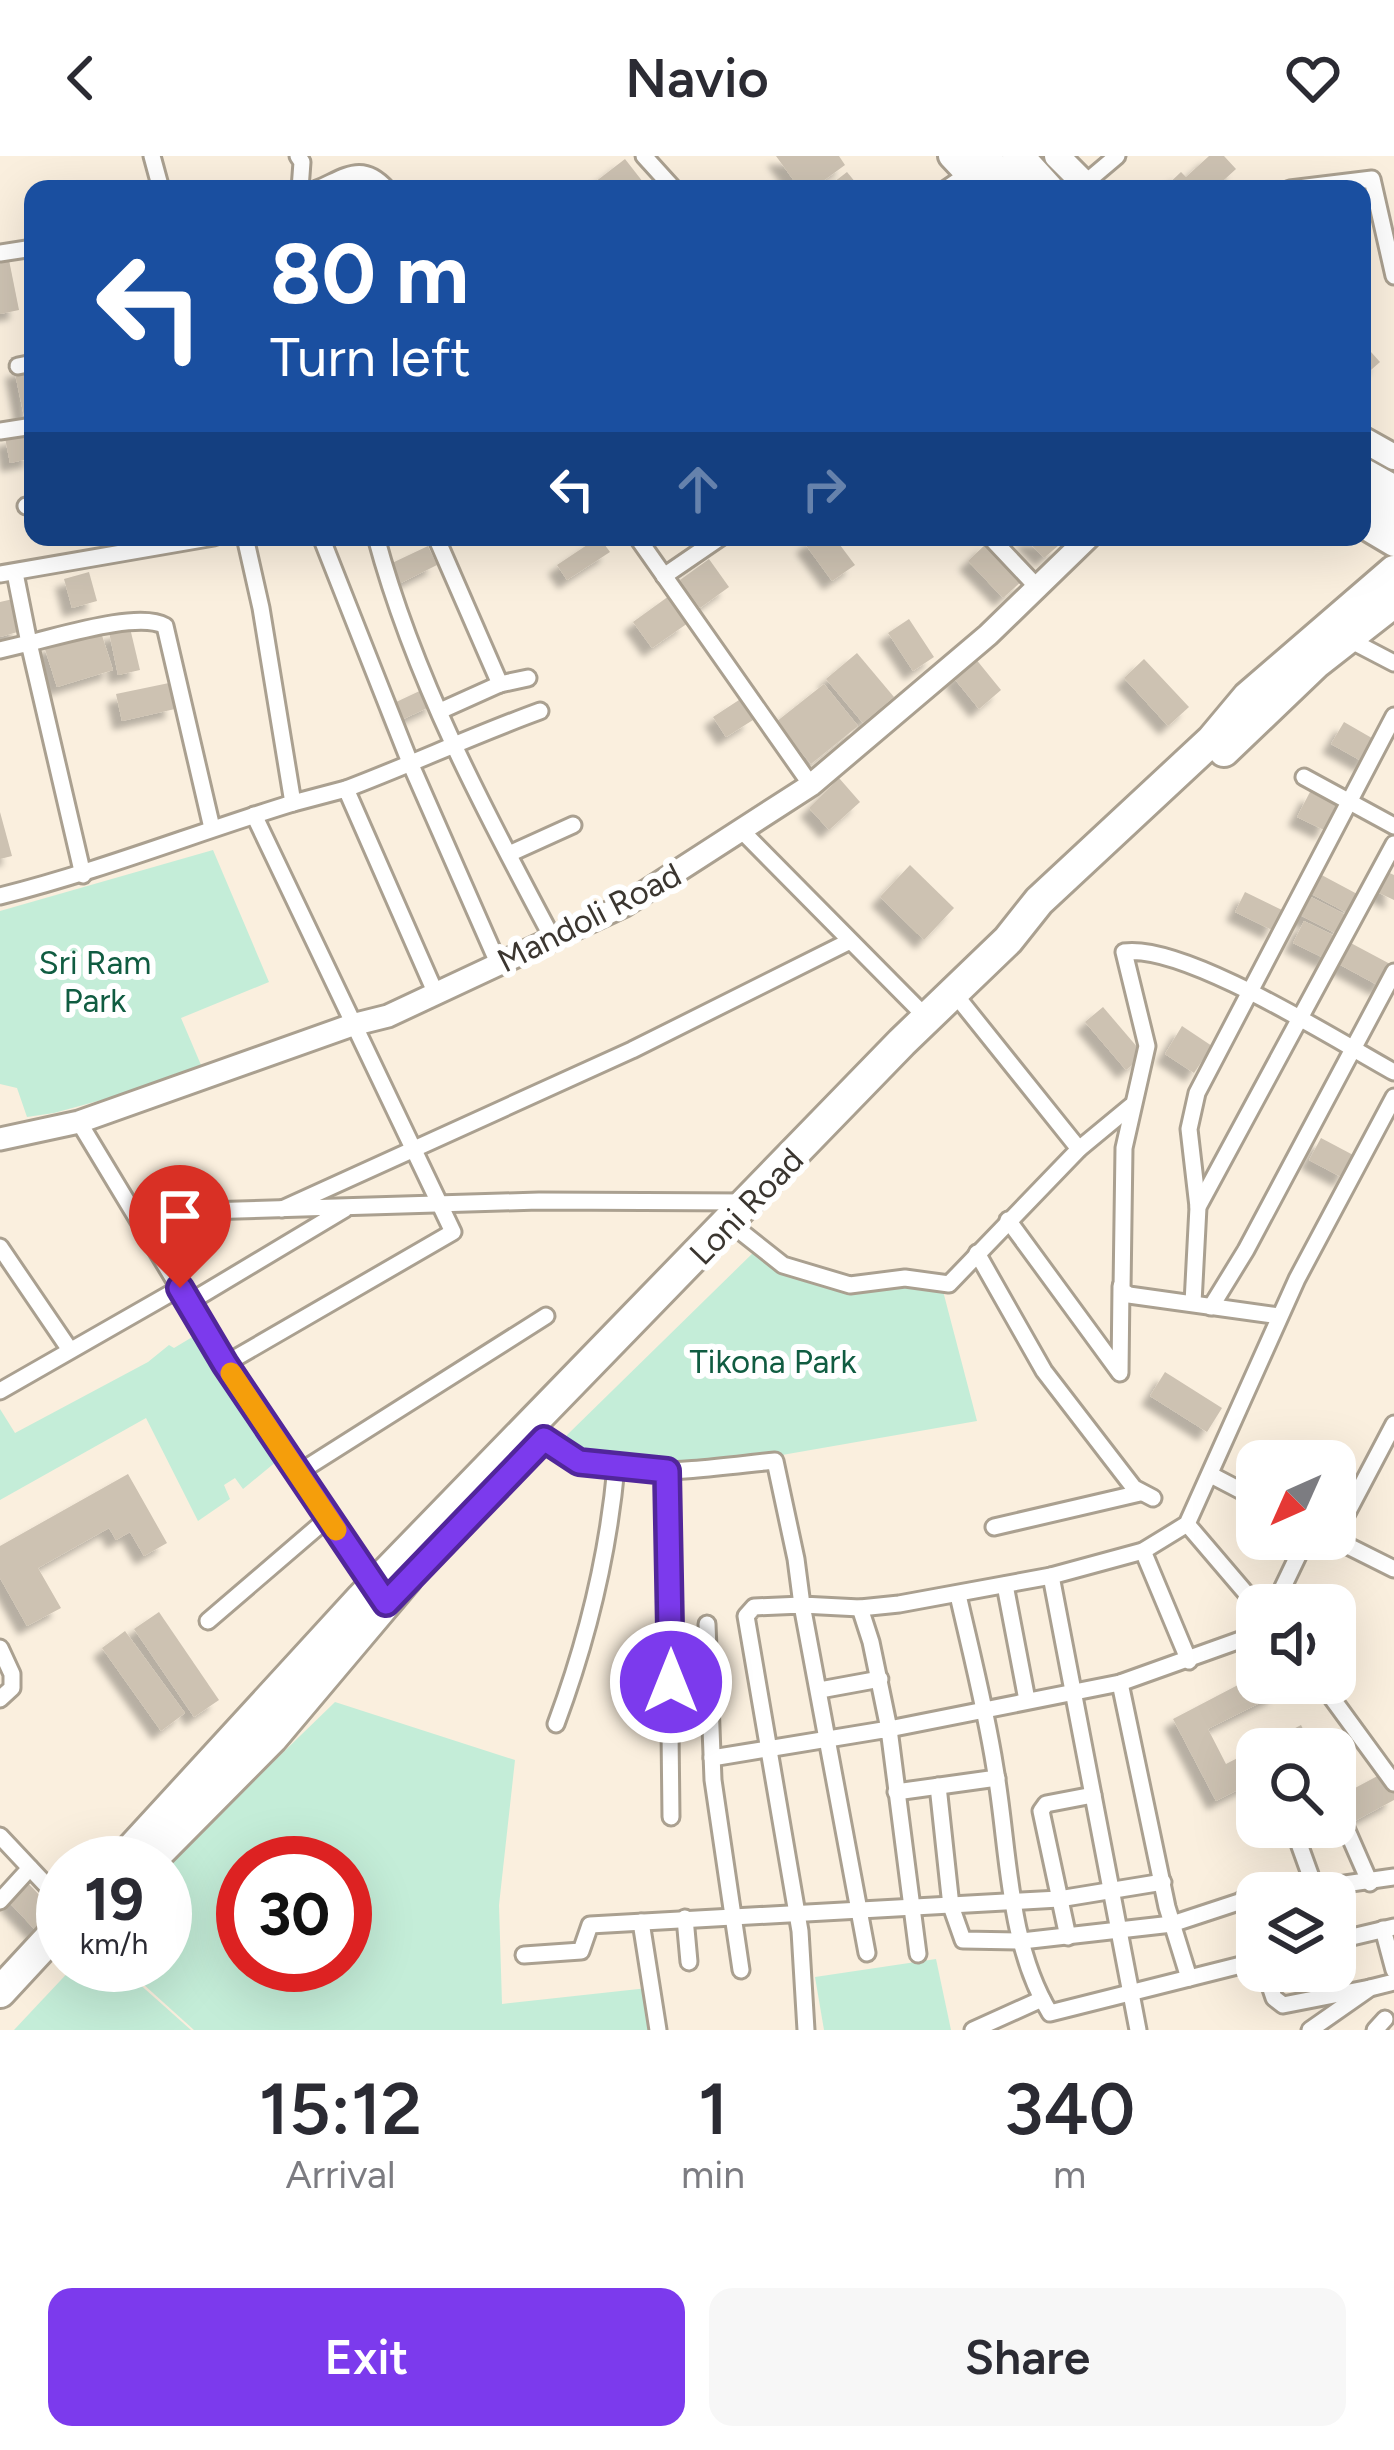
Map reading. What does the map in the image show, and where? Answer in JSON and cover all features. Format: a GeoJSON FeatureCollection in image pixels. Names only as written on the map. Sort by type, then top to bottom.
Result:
{"type":"FeatureCollection","features":[{"type":"Feature","properties":{"kind":"highway"},"geometry":{"type":"LineString","coordinates":[[1018,156],[1040,180]]}},
{"type":"Feature","properties":{"kind":"highway","name":"Loni Road"},"geometry":{"type":"LineString","coordinates":[[175,1836],[272,1738],[379,1595],[544,1439],[927,1018],[958,997],[1039,902],[1212,740],[1248,697],[1394,571]]}},
{"type":"Feature","properties":{"kind":"highway","name":"Loni Road"},"geometry":{"type":"LineString","coordinates":[[145,1836],[958,997],[1346,638],[1394,602]]}},
{"type":"Feature","properties":{"kind":"highway"},"geometry":{"type":"LineString","coordinates":[[0,1993],[36,1954]]}},
{"type":"Feature","properties":{"kind":"highway"},"geometry":{"type":"LineString","coordinates":[[0,2017],[36,1976]]}},
{"type":"Feature","properties":{"kind":"main road"},"geometry":{"type":"LineString","coordinates":[[1057,156],[1078,180]]}},
{"type":"Feature","properties":{"kind":"street"},"geometry":{"type":"LineString","coordinates":[[644,156],[666,180]]}},
{"type":"Feature","properties":{"kind":"street"},"geometry":{"type":"LineString","coordinates":[[1091,180],[1117,156]]}},
{"type":"Feature","properties":{"kind":"street"},"geometry":{"type":"LineString","coordinates":[[339,180],[359,172],[379,180]]}},
{"type":"Feature","properties":{"kind":"street"},"geometry":{"type":"LineString","coordinates":[[1371,182],[1394,276]]}},
{"type":"Feature","properties":{"kind":"street"},"geometry":{"type":"LineString","coordinates":[[83,875],[8,573],[162,546]]}},
{"type":"Feature","properties":{"kind":"street"},"geometry":{"type":"LineString","coordinates":[[247,546],[293,803]]}},
{"type":"Feature","properties":{"kind":"street"},"geometry":{"type":"LineString","coordinates":[[325,546],[411,765],[499,963]]}},
{"type":"Feature","properties":{"kind":"street"},"geometry":{"type":"LineString","coordinates":[[379,546],[400,615],[453,742],[554,941]]}},
{"type":"Feature","properties":{"kind":"street"},"geometry":{"type":"LineString","coordinates":[[440,546],[500,684]]}},
{"type":"Feature","properties":{"kind":"street"},"geometry":{"type":"LineString","coordinates":[[643,546],[811,785]]}},
{"type":"Feature","properties":{"kind":"street"},"geometry":{"type":"LineString","coordinates":[[664,576],[708,546]]}},
{"type":"Feature","properties":{"kind":"street"},"geometry":{"type":"LineString","coordinates":[[998,546],[1039,589]]}},
{"type":"Feature","properties":{"kind":"street","name":"Mandoli Road"},"geometry":{"type":"LineString","coordinates":[[0,1138],[79,1122],[388,1016],[626,905],[811,785],[1039,589],[1080,546]]}},
{"type":"Feature","properties":{"kind":"street"},"geometry":{"type":"LineString","coordinates":[[0,650],[107,626],[162,623],[212,828]]}},
{"type":"Feature","properties":{"kind":"street"},"geometry":{"type":"LineString","coordinates":[[1346,638],[1394,663]]}},
{"type":"Feature","properties":{"kind":"street"},"geometry":{"type":"LineString","coordinates":[[440,711],[500,684],[527,678]]}},
{"type":"Feature","properties":{"kind":"street"},"geometry":{"type":"LineString","coordinates":[[0,896],[83,875],[212,828],[346,789],[411,765],[453,742],[540,711]]}},
{"type":"Feature","properties":{"kind":"street"},"geometry":{"type":"LineString","coordinates":[[1193,1304],[1198,1207],[1192,1111],[1394,716]]}},
{"type":"Feature","properties":{"kind":"street"},"geometry":{"type":"LineString","coordinates":[[1304,777],[1394,826]]}},
{"type":"Feature","properties":{"kind":"street"},"geometry":{"type":"LineString","coordinates":[[346,789],[436,994]]}},
{"type":"Feature","properties":{"kind":"street"},"geometry":{"type":"LineString","coordinates":[[225,1364],[451,1237],[452,1230],[254,815]]}},
{"type":"Feature","properties":{"kind":"street"},"geometry":{"type":"LineString","coordinates":[[509,854],[573,825]]}},
{"type":"Feature","properties":{"kind":"street"},"geometry":{"type":"LineString","coordinates":[[742,832],[927,1018]]}},
{"type":"Feature","properties":{"kind":"street"},"geometry":{"type":"LineString","coordinates":[[1198,1207],[1394,844]]}},
{"type":"Feature","properties":{"kind":"street"},"geometry":{"type":"LineString","coordinates":[[282,1209],[632,1050],[850,941]]}},
{"type":"Feature","properties":{"kind":"street"},"geometry":{"type":"LineString","coordinates":[[1008,1220],[1120,1373],[1124,1148],[1147,1046],[1124,952],[1145,949],[1186,960],[1394,1072]]}},
{"type":"Feature","properties":{"kind":"street"},"geometry":{"type":"LineString","coordinates":[[1211,1307],[1394,972]]}},
{"type":"Feature","properties":{"kind":"street"},"geometry":{"type":"LineString","coordinates":[[958,997],[1079,1149]]}},
{"type":"Feature","properties":{"kind":"street"},"geometry":{"type":"LineString","coordinates":[[806,2030],[797,1913],[746,1616],[754,1607],[860,1608],[1051,1576],[1143,1551],[1187,1524],[1280,1316],[1394,1096]]}},
{"type":"Feature","properties":{"kind":"street"},"geometry":{"type":"LineString","coordinates":[[135,1213],[539,1201],[740,1219],[784,1265],[850,1286],[905,1278],[949,1284],[1079,1149],[1131,1106]]}},
{"type":"Feature","properties":{"kind":"street"},"geometry":{"type":"LineString","coordinates":[[79,1122],[225,1364],[379,1595]]}},
{"type":"Feature","properties":{"kind":"street"},"geometry":{"type":"LineString","coordinates":[[0,1391],[70,1349],[184,1296],[346,1209]]}},
{"type":"Feature","properties":{"kind":"street"},"geometry":{"type":"LineString","coordinates":[[0,1247],[70,1349]]}},
{"type":"Feature","properties":{"kind":"street"},"geometry":{"type":"LineString","coordinates":[[977,1253],[1044,1371],[1147,1495],[994,1527]]}},
{"type":"Feature","properties":{"kind":"street"},"geometry":{"type":"LineString","coordinates":[[1120,1286],[1130,1295],[1280,1316]]}},
{"type":"Feature","properties":{"kind":"street"},"geometry":{"type":"LineString","coordinates":[[298,1473],[546,1316]]}},
{"type":"Feature","properties":{"kind":"street"},"geometry":{"type":"LineString","coordinates":[[1356,1497],[1394,1424]]}},
{"type":"Feature","properties":{"kind":"street"},"geometry":{"type":"LineString","coordinates":[[544,1439],[570,1459],[616,1467],[667,1471],[775,1462],[867,1953]]}},
{"type":"Feature","properties":{"kind":"street"},"geometry":{"type":"LineString","coordinates":[[556,1724],[587,1635],[611,1519],[616,1467]]}},
{"type":"Feature","properties":{"kind":"street"},"geometry":{"type":"LineString","coordinates":[[667,1471],[670,1817]]}},
{"type":"Feature","properties":{"kind":"street"},"geometry":{"type":"LineString","coordinates":[[1210,1475],[1236,1488]]}},
{"type":"Feature","properties":{"kind":"street"},"geometry":{"type":"LineString","coordinates":[[208,1621],[328,1518]]}},
{"type":"Feature","properties":{"kind":"street"},"geometry":{"type":"LineString","coordinates":[[1187,1524],[1238,1584]]}},
{"type":"Feature","properties":{"kind":"street"},"geometry":{"type":"LineString","coordinates":[[1356,1548],[1394,1569]]}},
{"type":"Feature","properties":{"kind":"street"},"geometry":{"type":"LineString","coordinates":[[1143,1551],[1189,1660]]}},
{"type":"Feature","properties":{"kind":"street"},"geometry":{"type":"LineString","coordinates":[[1051,1576],[1138,2030]]}},
{"type":"Feature","properties":{"kind":"street"},"geometry":{"type":"LineString","coordinates":[[1005,1585],[1027,1700]]}},
{"type":"Feature","properties":{"kind":"street"},"geometry":{"type":"LineString","coordinates":[[958,1594],[997,1778],[1022,1941],[1050,2013],[1236,1966]]}},
{"type":"Feature","properties":{"kind":"street"},"geometry":{"type":"LineString","coordinates":[[860,1608],[889,1729],[918,1954]]}},
{"type":"Feature","properties":{"kind":"street"},"geometry":{"type":"LineString","coordinates":[[707,1624],[712,1758],[741,1970]]}},
{"type":"Feature","properties":{"kind":"street"},"geometry":{"type":"LineString","coordinates":[[712,1758],[1120,1683],[1236,1642]]}},
{"type":"Feature","properties":{"kind":"street"},"geometry":{"type":"LineString","coordinates":[[0,1648],[12,1674],[12,1688],[0,1699]]}},
{"type":"Feature","properties":{"kind":"street"},"geometry":{"type":"LineString","coordinates":[[820,1690],[880,1679]]}},
{"type":"Feature","properties":{"kind":"street"},"geometry":{"type":"LineString","coordinates":[[1120,1683],[1172,1924],[1189,1978]]}},
{"type":"Feature","properties":{"kind":"street"},"geometry":{"type":"LineString","coordinates":[[1336,1704],[1394,1783]]}},
{"type":"Feature","properties":{"kind":"street"},"geometry":{"type":"LineString","coordinates":[[896,1792],[997,1778]]}},
{"type":"Feature","properties":{"kind":"street"},"geometry":{"type":"LineString","coordinates":[[938,1786],[951,1906],[963,1940],[1022,1941],[1117,1932],[1172,1924],[1236,1903]]}},
{"type":"Feature","properties":{"kind":"street"},"geometry":{"type":"LineString","coordinates":[[1067,1937],[1042,1808],[1093,1795]]}},
{"type":"Feature","properties":{"kind":"street"},"geometry":{"type":"LineString","coordinates":[[0,1836],[36,1874]]}},
{"type":"Feature","properties":{"kind":"street"},"geometry":{"type":"LineString","coordinates":[[1355,1848],[1370,1883]]}},
{"type":"Feature","properties":{"kind":"street"},"geometry":{"type":"LineString","coordinates":[[0,1901],[30,1868]]}},
{"type":"Feature","properties":{"kind":"street"},"geometry":{"type":"LineString","coordinates":[[1356,1885],[1394,1877]]}},
{"type":"Feature","properties":{"kind":"street"},"geometry":{"type":"LineString","coordinates":[[524,1955],[578,1952],[588,1926],[1059,1899],[1163,1882]]}},
{"type":"Feature","properties":{"kind":"street"},"geometry":{"type":"LineString","coordinates":[[685,1918],[689,1962]]}},
{"type":"Feature","properties":{"kind":"street"},"geometry":{"type":"LineString","coordinates":[[640,1922],[658,2030]]}},
{"type":"Feature","properties":{"kind":"street"},"geometry":{"type":"LineString","coordinates":[[1356,1936],[1388,1928],[1394,1970]]}},
{"type":"Feature","properties":{"kind":"street"},"geometry":{"type":"LineString","coordinates":[[1356,1991],[1394,1982]]}},
{"type":"Feature","properties":{"kind":"street"},"geometry":{"type":"LineString","coordinates":[[1310,2030],[1370,1988]]}},
{"type":"Feature","properties":{"kind":"street"},"geometry":{"type":"LineString","coordinates":[[1272,1992],[1282,2005],[1349,1992]]}},
{"type":"Feature","properties":{"kind":"street"},"geometry":{"type":"LineString","coordinates":[[973,2030],[1042,2000]]}},
{"type":"Feature","properties":{"kind":"green space","name":"Sri Ram Park"},"geometry":{"type":"Polygon","coordinates":[[[213,850],[269,982],[181,1018],[204,1072],[27,1117],[17,1088],[0,1084],[0,911],[213,850]]]}},
{"type":"Feature","properties":{"kind":"green space","name":"Tikona Park"},"geometry":{"type":"Polygon","coordinates":[[[757,1249],[849,1288],[909,1280],[943,1291],[977,1421],[754,1460],[665,1469],[579,1457],[566,1442],[567,1435],[757,1249]]]}},
{"type":"Feature","properties":{"kind":"green space"},"geometry":{"type":"Polygon","coordinates":[[[199,1333],[277,1461],[243,1489],[235,1478],[224,1485],[230,1499],[198,1521],[146,1418],[0,1500],[0,1409],[15,1433],[148,1362],[169,1345],[174,1348],[199,1333]]]}},
{"type":"Feature","properties":{"kind":"green space"},"geometry":{"type":"Polygon","coordinates":[[[335,1702],[515,1760],[499,1905],[502,2004],[648,1988],[655,2030],[194,2030],[152,1992],[192,1992],[192,1841],[335,1702]]]}},
{"type":"Feature","properties":{"kind":"green space"},"geometry":{"type":"Polygon","coordinates":[[[936,1959],[951,2030],[824,2030],[815,1977],[936,1959]]]}},
{"type":"Feature","properties":{"kind":"green space"},"geometry":{"type":"Polygon","coordinates":[[[50,1992],[148,1992],[191,2030],[14,2030],[50,1992]]]}},
{"type":"Feature","properties":{"kind":"building"},"geometry":{"type":"Polygon","coordinates":[[[776,156],[839,156],[845,165],[824,180],[793,180],[776,156]]]}},
{"type":"Feature","properties":{"kind":"building"},"geometry":{"type":"Polygon","coordinates":[[[1209,156],[1224,156],[1236,169],[1224,180],[1173,180],[1181,172],[1186,177],[1209,156]]]}},
{"type":"Feature","properties":{"kind":"building"},"geometry":{"type":"Polygon","coordinates":[[[625,159],[641,180],[598,180],[625,159]]]}},
{"type":"Feature","properties":{"kind":"building"},"geometry":{"type":"Polygon","coordinates":[[[9,260],[19,310],[0,314],[0,262],[9,260]]]}},
{"type":"Feature","properties":{"kind":"building"},"geometry":{"type":"Polygon","coordinates":[[[24,367],[24,416],[14,369],[24,367]]]}},
{"type":"Feature","properties":{"kind":"building"},"geometry":{"type":"Polygon","coordinates":[[[24,434],[24,460],[10,463],[5,438],[24,434]]]}},
{"type":"Feature","properties":{"kind":"building"},"geometry":{"type":"Polygon","coordinates":[[[428,546],[437,565],[399,584],[390,564],[428,546]]]}},
{"type":"Feature","properties":{"kind":"building"},"geometry":{"type":"Polygon","coordinates":[[[586,546],[606,546],[610,552],[567,580],[557,565],[586,546]]]}},
{"type":"Feature","properties":{"kind":"building"},"geometry":{"type":"Polygon","coordinates":[[[806,546],[841,546],[855,565],[832,581],[806,546]]]}},
{"type":"Feature","properties":{"kind":"building"},"geometry":{"type":"Polygon","coordinates":[[[990,546],[1023,580],[1003,598],[968,561],[990,546]]]}},
{"type":"Feature","properties":{"kind":"building"},"geometry":{"type":"Polygon","coordinates":[[[1033,546],[1058,546],[1044,558],[1033,546]]]}},
{"type":"Feature","properties":{"kind":"building"},"geometry":{"type":"Polygon","coordinates":[[[709,559],[729,587],[700,608],[680,580],[709,559]]]}},
{"type":"Feature","properties":{"kind":"building"},"geometry":{"type":"Polygon","coordinates":[[[89,572],[97,601],[72,608],[64,579],[89,572]]]}},
{"type":"Feature","properties":{"kind":"building"},"geometry":{"type":"Polygon","coordinates":[[[669,596],[688,623],[652,648],[633,622],[669,596]]]}},
{"type":"Feature","properties":{"kind":"building"},"geometry":{"type":"Polygon","coordinates":[[[13,599],[21,631],[0,637],[0,602],[13,599]]]}},
{"type":"Feature","properties":{"kind":"building"},"geometry":{"type":"Polygon","coordinates":[[[909,619],[934,657],[913,671],[888,633],[909,619]]]}},
{"type":"Feature","properties":{"kind":"building"},"geometry":{"type":"Polygon","coordinates":[[[130,628],[140,670],[118,675],[109,632],[130,628]]]}},
{"type":"Feature","properties":{"kind":"building"},"geometry":{"type":"Polygon","coordinates":[[[100,629],[113,670],[57,687],[44,646],[100,629]]]}},
{"type":"Feature","properties":{"kind":"building"},"geometry":{"type":"Polygon","coordinates":[[[857,653],[894,697],[863,723],[826,679],[857,653]]]}},
{"type":"Feature","properties":{"kind":"building"},"geometry":{"type":"Polygon","coordinates":[[[975,658],[1001,690],[979,709],[953,677],[975,658]]]}},
{"type":"Feature","properties":{"kind":"building"},"geometry":{"type":"Polygon","coordinates":[[[1144,659],[1189,707],[1168,726],[1124,678],[1144,659]]]}},
{"type":"Feature","properties":{"kind":"building"},"geometry":{"type":"Polygon","coordinates":[[[169,683],[175,709],[122,721],[116,694],[169,683]]]}},
{"type":"Feature","properties":{"kind":"building"},"geometry":{"type":"Polygon","coordinates":[[[824,684],[858,726],[811,764],[776,722],[824,684]]]}},
{"type":"Feature","properties":{"kind":"building"},"geometry":{"type":"Polygon","coordinates":[[[428,687],[436,704],[399,721],[392,704],[428,687]]]}},
{"type":"Feature","properties":{"kind":"building"},"geometry":{"type":"Polygon","coordinates":[[[739,700],[753,720],[726,737],[713,717],[739,700]]]}},
{"type":"Feature","properties":{"kind":"building"},"geometry":{"type":"Polygon","coordinates":[[[1344,722],[1377,741],[1365,763],[1331,744],[1344,722]]]}},
{"type":"Feature","properties":{"kind":"building"},"geometry":{"type":"Polygon","coordinates":[[[839,778],[860,802],[829,830],[809,808],[839,778]]]}},
{"type":"Feature","properties":{"kind":"building"},"geometry":{"type":"Polygon","coordinates":[[[1310,792],[1336,805],[1324,830],[1297,817],[1310,792]]]}},
{"type":"Feature","properties":{"kind":"building"},"geometry":{"type":"Polygon","coordinates":[[[0,812],[12,856],[0,859],[0,812]]]}},
{"type":"Feature","properties":{"kind":"building"},"geometry":{"type":"Polygon","coordinates":[[[910,865],[954,908],[924,940],[880,897],[910,865]]]}},
{"type":"Feature","properties":{"kind":"building"},"geometry":{"type":"Polygon","coordinates":[[[1383,870],[1394,875],[1394,900],[1373,890],[1383,870]]]}},
{"type":"Feature","properties":{"kind":"building"},"geometry":{"type":"Polygon","coordinates":[[[1316,872],[1359,895],[1349,914],[1306,891],[1316,872]]]}},
{"type":"Feature","properties":{"kind":"building"},"geometry":{"type":"Polygon","coordinates":[[[1245,892],[1282,910],[1272,930],[1235,912],[1245,892]]]}},
{"type":"Feature","properties":{"kind":"building"},"geometry":{"type":"Polygon","coordinates":[[[1305,894],[1348,916],[1339,935],[1296,913],[1305,894]]]}},
{"type":"Feature","properties":{"kind":"building"},"geometry":{"type":"Polygon","coordinates":[[[1304,921],[1339,938],[1328,960],[1293,943],[1304,921]]]}},
{"type":"Feature","properties":{"kind":"building"},"geometry":{"type":"Polygon","coordinates":[[[1347,941],[1392,965],[1381,987],[1335,962],[1347,941]]]}},
{"type":"Feature","properties":{"kind":"building"},"geometry":{"type":"Polygon","coordinates":[[[1103,1007],[1144,1055],[1126,1070],[1085,1022],[1103,1007]]]}},
{"type":"Feature","properties":{"kind":"building"},"geometry":{"type":"Polygon","coordinates":[[[1182,1026],[1212,1046],[1194,1073],[1165,1054],[1182,1026]]]}},
{"type":"Feature","properties":{"kind":"building"},"geometry":{"type":"Polygon","coordinates":[[[1321,1138],[1355,1156],[1343,1178],[1309,1160],[1321,1138]]]}},
{"type":"Feature","properties":{"kind":"building"},"geometry":{"type":"Polygon","coordinates":[[[1165,1372],[1222,1408],[1207,1432],[1150,1396],[1165,1372]]]}},
{"type":"Feature","properties":{"kind":"building"},"geometry":{"type":"Polygon","coordinates":[[[128,1474],[167,1543],[144,1556],[130,1532],[116,1540],[109,1528],[38,1568],[61,1608],[27,1626],[0,1578],[0,1546],[128,1474]]]}},
{"type":"Feature","properties":{"kind":"building"},"geometry":{"type":"Polygon","coordinates":[[[159,1612],[219,1700],[194,1717],[134,1629],[159,1612]]]}},
{"type":"Feature","properties":{"kind":"building"},"geometry":{"type":"Polygon","coordinates":[[[125,1631],[185,1713],[161,1731],[102,1648],[125,1631]]]}},
{"type":"Feature","properties":{"kind":"building"},"geometry":{"type":"Polygon","coordinates":[[[1236,1686],[1236,1704],[1258,1704],[1208,1729],[1226,1764],[1236,1759],[1236,1791],[1216,1801],[1173,1719],[1236,1686]]]}},
{"type":"Feature","properties":{"kind":"building"},"geometry":{"type":"Polygon","coordinates":[[[1385,1772],[1394,1800],[1356,1820],[1356,1787],[1385,1772]]]}},
{"type":"Feature","properties":{"kind":"building"},"geometry":{"type":"Polygon","coordinates":[[[27,1882],[36,1892],[36,1931],[7,1900],[27,1882]]]}},
{"type":"Feature","properties":{"kind":"slow traffic"},"geometry":{"type":"LineString","coordinates":[[231,1373],[336,1530]]}},
{"type":"Feature","properties":{"kind":"route"},"geometry":{"type":"LineString","coordinates":[[180,1288],[225,1364],[386,1603],[544,1439],[579,1462],[667,1471],[671,1682]]}}]}
